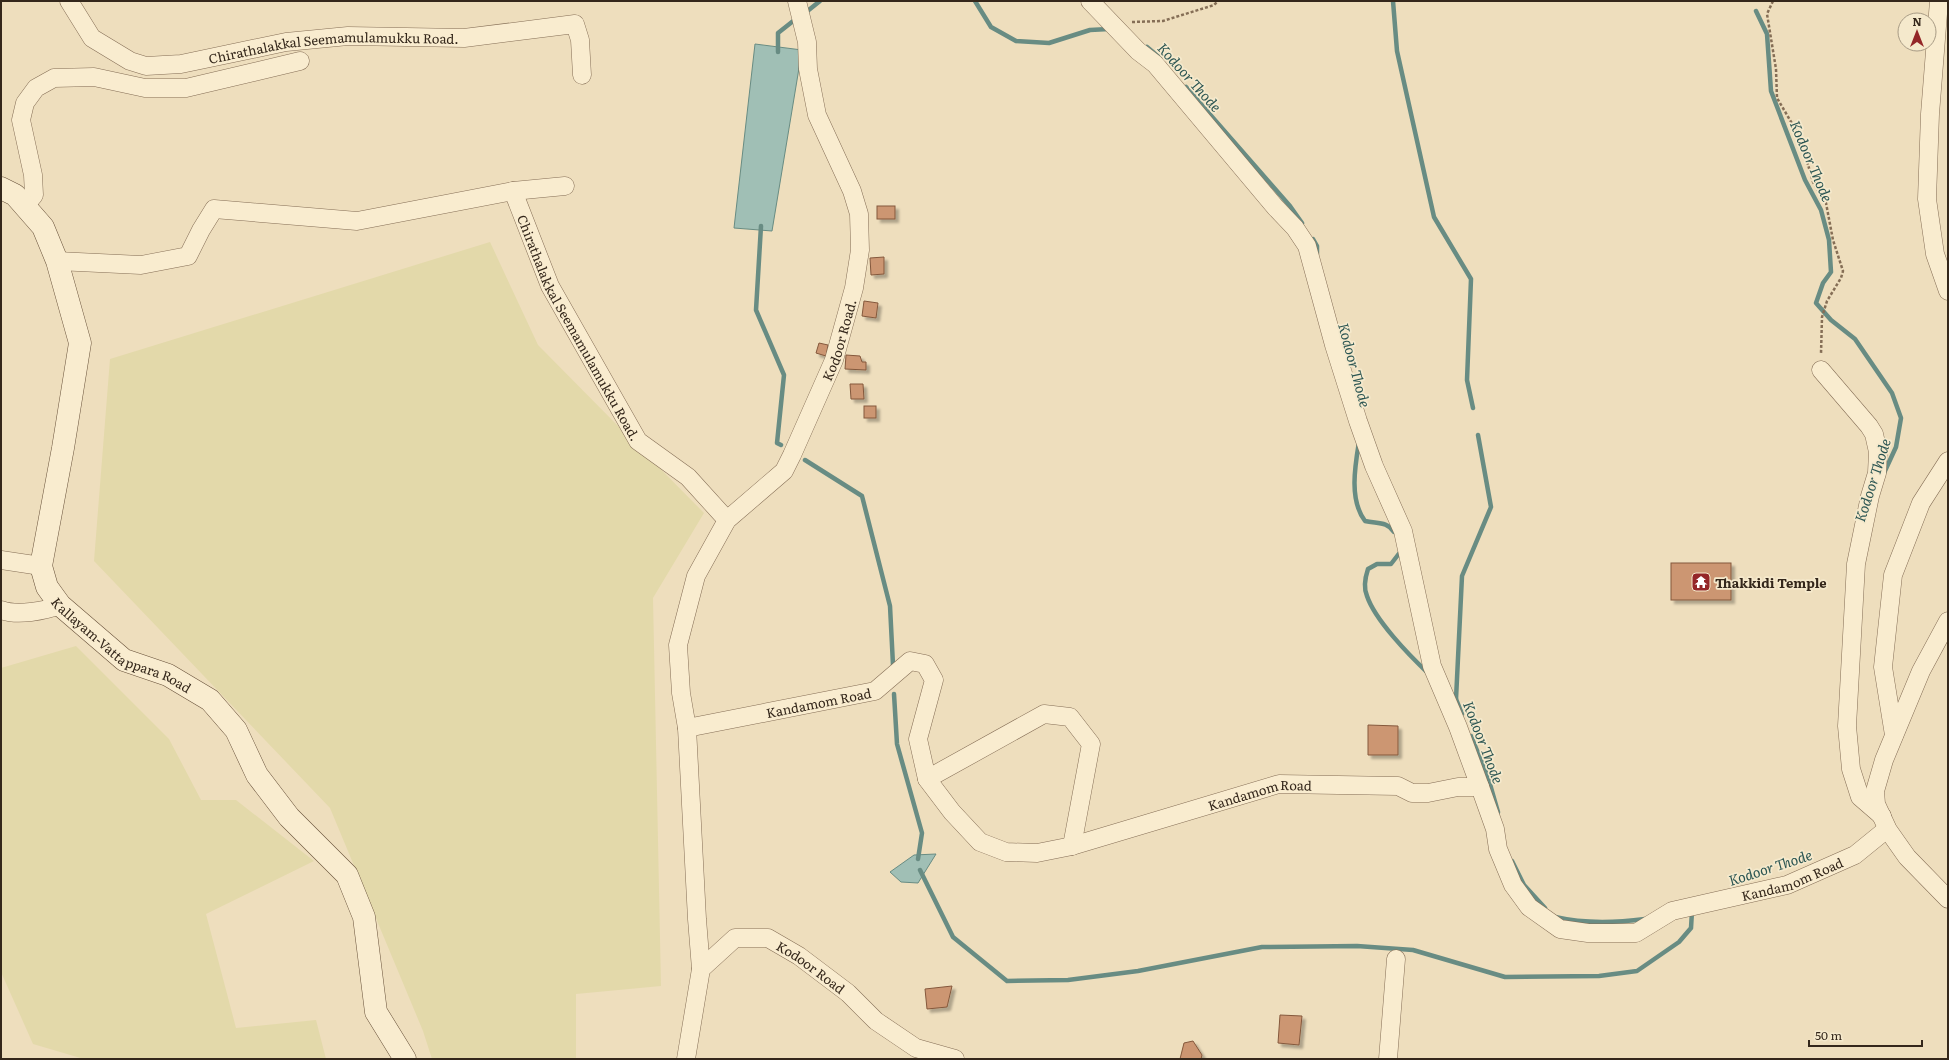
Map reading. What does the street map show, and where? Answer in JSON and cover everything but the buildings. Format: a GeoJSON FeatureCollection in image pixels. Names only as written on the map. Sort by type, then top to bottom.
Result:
{"type":"FeatureCollection","features":[{"type":"Feature","properties":{"kind":"street","name":"Chirathalakkal Seemamulamukku Road."},"geometry":{"type":"LineString","coordinates":[[69,1],[92,38],[130,62],[146,66],[181,64],[286,42],[348,36],[464,38],[575,24],[580,40],[582,76]]}},
{"type":"Feature","properties":{"kind":"street"},"geometry":{"type":"LineString","coordinates":[[1090,1],[1138,51],[1155,64],[1275,208],[1304,239],[1342,374],[1374,466],[1403,532],[1432,666],[1480,787]]}},
{"type":"Feature","properties":{"kind":"street"},"geometry":{"type":"LineString","coordinates":[[1939,1],[1930,114],[1927,199],[1935,254],[1948,291]]}},
{"type":"Feature","properties":{"kind":"street","name":"Kodoor Road."},"geometry":{"type":"LineString","coordinates":[[701,969],[697,919],[688,728],[682,693],[678,645],[696,576],[727,520],[784,471],[792,455],[834,360],[849,307],[860,250],[859,214],[850,184],[822,129],[817,115],[808,69],[807,42],[800,10]]}},
{"type":"Feature","properties":{"kind":"street"},"geometry":{"type":"LineString","coordinates":[[25,206],[34,195],[33,175],[21,120],[24,103],[36,88],[54,78],[94,77],[145,88],[186,88],[300,61]]}},
{"type":"Feature","properties":{"kind":"street"},"geometry":{"type":"LineString","coordinates":[[57,261],[141,265],[188,256],[201,230],[214,209],[357,222],[513,191],[565,186]]}},
{"type":"Feature","properties":{"kind":"street","name":"Kallayam-Vattappara Road"},"geometry":{"type":"LineString","coordinates":[[1,188],[15,195],[43,227],[57,261],[80,343],[63,448],[41,566],[47,587],[60,605],[124,660],[168,675],[210,700],[236,730],[257,775],[289,817],[346,875],[364,917],[376,1012],[405,1059]]}},
{"type":"Feature","properties":{"kind":"street","name":"Chirathalakkal Seemamulamukku Road."},"geometry":{"type":"LineString","coordinates":[[513,191],[550,286],[626,417],[638,441],[688,477],[727,520]]}},
{"type":"Feature","properties":{"kind":"street"},"geometry":{"type":"LineString","coordinates":[[1821,370],[1869,426],[1874,434],[1878,452],[1877,473],[1870,496],[1856,564],[1847,726],[1851,769],[1860,797],[1885,823]]}},
{"type":"Feature","properties":{"kind":"street"},"geometry":{"type":"LineString","coordinates":[[1894,735],[1882,668],[1893,575],[1921,503],[1948,461]]}},
{"type":"Feature","properties":{"kind":"street"},"geometry":{"type":"LineString","coordinates":[[1,560],[41,566]]}},
{"type":"Feature","properties":{"kind":"street"},"geometry":{"type":"LineString","coordinates":[[1,610],[5,612],[48,609],[60,605]]}},
{"type":"Feature","properties":{"kind":"street"},"geometry":{"type":"LineString","coordinates":[[1948,621],[1921,671],[1884,760],[1875,791],[1876,804],[1885,823],[1907,856],[1948,899]]}},
{"type":"Feature","properties":{"kind":"street","name":"Kandamom Road"},"geometry":{"type":"LineString","coordinates":[[688,728],[875,691],[910,662],[925,664],[934,680],[918,739],[927,779],[952,812],[980,842],[1006,852],[1037,853],[1072,846],[1279,784],[1398,786],[1412,793],[1428,793],[1458,787],[1480,787],[1496,829],[1498,849],[1513,885],[1529,907],[1560,929],[1588,933],[1636,933],[1672,911],[1787,885],[1855,855],[1885,823]]}},
{"type":"Feature","properties":{"kind":"street"},"geometry":{"type":"LineString","coordinates":[[927,779],[1044,714],[1070,717],[1091,744],[1072,846]]}},
{"type":"Feature","properties":{"kind":"street","name":"Kodoor Road"},"geometry":{"type":"LineString","coordinates":[[701,969],[735,938],[768,938],[799,956],[848,993],[876,1021],[916,1048],[955,1059]]}},
{"type":"Feature","properties":{"kind":"street"},"geometry":{"type":"LineString","coordinates":[[1388,1059],[1396,959]]}},
{"type":"Feature","properties":{"kind":"street"},"geometry":{"type":"LineString","coordinates":[[686,1059],[701,969]]}},
{"type":"Feature","properties":{"kind":"path"},"geometry":{"type":"LineString","coordinates":[[1115,27],[1163,21],[1214,5],[1218,1]]}},
{"type":"Feature","properties":{"kind":"path"},"geometry":{"type":"LineString","coordinates":[[1774,1],[1767,14],[1776,69],[1777,98],[1800,137],[1813,182],[1826,203],[1833,240],[1843,271],[1841,278],[1827,301],[1822,317],[1821,370]]}},
{"type":"Feature","properties":{"kind":"shaded area"},"geometry":{"type":"Polygon","coordinates":[[[490,242],[538,345],[704,513],[653,598],[661,986],[576,994],[576,1059],[432,1059],[423,1031],[330,808],[94,561],[110,359],[490,242]]]}},
{"type":"Feature","properties":{"kind":"shaded area"},"geometry":{"type":"Polygon","coordinates":[[[76,646],[169,739],[201,800],[236,800],[314,861],[206,914],[236,1028],[316,1020],[326,1059],[84,1059],[33,1044],[1,972],[1,668],[76,646]]]}},
{"type":"Feature","properties":{"kind":"water"},"geometry":{"type":"Polygon","coordinates":[[[755,44],[802,50],[772,231],[734,228],[755,44]]]}},
{"type":"Feature","properties":{"kind":"water"},"geometry":{"type":"Polygon","coordinates":[[[936,854],[918,883],[901,882],[890,872],[914,855],[936,854]]]}},
{"type":"Feature","properties":{"kind":"waterway"},"geometry":{"type":"LineString","coordinates":[[805,13],[820,1]]}},
{"type":"Feature","properties":{"kind":"waterway","name":"Kodoor Thode"},"geometry":{"type":"LineString","coordinates":[[975,1],[991,27],[1016,41],[1049,43],[1090,30],[1109,29]]}},
{"type":"Feature","properties":{"kind":"waterway"},"geometry":{"type":"LineString","coordinates":[[1393,1],[1397,51],[1434,217],[1471,279],[1467,380],[1473,408]]}},
{"type":"Feature","properties":{"kind":"waterway","name":"Kodoor Thode"},"geometry":{"type":"LineString","coordinates":[[1756,11],[1767,34],[1771,91],[1805,180],[1821,210],[1829,240],[1831,272],[1823,283],[1816,303],[1831,320],[1855,339],[1892,393],[1901,418],[1896,447],[1884,473]]}},
{"type":"Feature","properties":{"kind":"waterway"},"geometry":{"type":"LineString","coordinates":[[778,52],[778,33],[797,18]]}},
{"type":"Feature","properties":{"kind":"waterway","name":"Kodoor Thode"},"geometry":{"type":"LineString","coordinates":[[1147,47],[1160,58]]}},
{"type":"Feature","properties":{"kind":"waterway","name":"Kodoor Thode"},"geometry":{"type":"LineString","coordinates":[[1186,87],[1290,206],[1302,223]]}},
{"type":"Feature","properties":{"kind":"waterway"},"geometry":{"type":"LineString","coordinates":[[761,226],[756,310],[784,375],[777,443],[781,445]]}},
{"type":"Feature","properties":{"kind":"waterway","name":"Kodoor Thode"},"geometry":{"type":"LineString","coordinates":[[1313,239],[1317,246],[1317,254]]}},
{"type":"Feature","properties":{"kind":"waterway"},"geometry":{"type":"LineString","coordinates":[[1456,699],[1462,576],[1491,507],[1478,435]]}},
{"type":"Feature","properties":{"kind":"waterway","name":"Kodoor Thode"},"geometry":{"type":"LineString","coordinates":[[1359,442],[1354,483],[1360,513],[1365,521],[1385,524],[1394,532]]}},
{"type":"Feature","properties":{"kind":"waterway"},"geometry":{"type":"LineString","coordinates":[[805,460],[862,496],[890,606],[893,665]]}},
{"type":"Feature","properties":{"kind":"waterway","name":"Kodoor Thode"},"geometry":{"type":"LineString","coordinates":[[1401,551],[1391,564],[1377,564],[1368,569],[1365,589],[1377,616],[1402,647],[1427,672]]}},
{"type":"Feature","properties":{"kind":"waterway"},"geometry":{"type":"LineString","coordinates":[[894,694],[897,744],[922,833],[918,859]]}},
{"type":"Feature","properties":{"kind":"waterway","name":"Kodoor Thode"},"geometry":{"type":"LineString","coordinates":[[1452,695],[1456,699],[1462,714]]}},
{"type":"Feature","properties":{"kind":"waterway","name":"Kodoor Thode"},"geometry":{"type":"LineString","coordinates":[[1471,736],[1488,777],[1498,812]]}},
{"type":"Feature","properties":{"kind":"waterway","name":"Kodoor Thode"},"geometry":{"type":"LineString","coordinates":[[1512,861],[1524,885],[1545,908]]}},
{"type":"Feature","properties":{"kind":"waterway"},"geometry":{"type":"LineString","coordinates":[[920,870],[953,937],[1007,981],[1068,980],[1138,971],[1262,947],[1357,946],[1413,950],[1505,977],[1599,976],[1637,971],[1679,942],[1691,928],[1692,911]]}},
{"type":"Feature","properties":{"kind":"waterway","name":"Kodoor Thode"},"geometry":{"type":"LineString","coordinates":[[1555,917],[1577,921],[1600,922],[1645,919]]}},
{"type":"Feature","properties":{"kind":"place","name":"Thakkidi Temple"},"geometry":{"type":"Point","coordinates":[1701,582]}}]}
